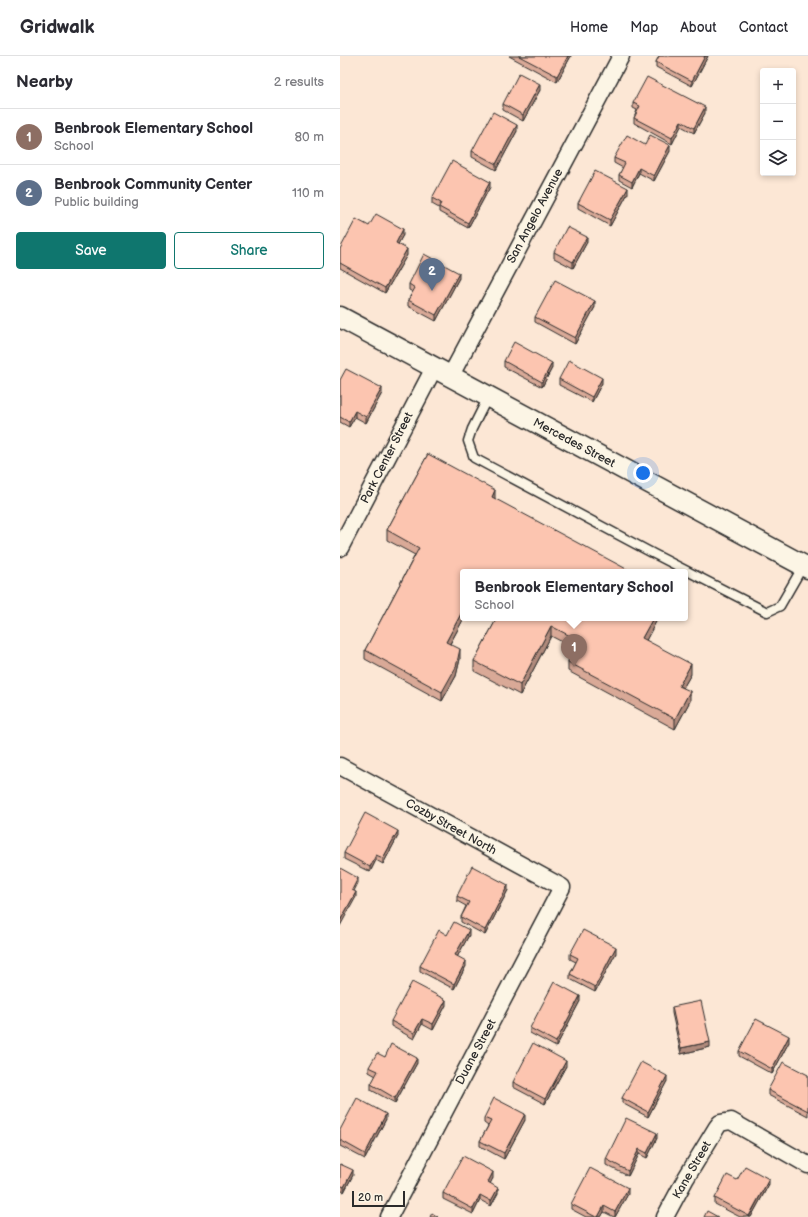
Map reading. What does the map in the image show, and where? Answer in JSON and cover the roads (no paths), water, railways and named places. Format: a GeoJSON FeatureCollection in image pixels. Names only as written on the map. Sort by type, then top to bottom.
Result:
{"type":"FeatureCollection","features":[{"type":"Feature","properties":{"kind":"street","name":"San Angelo Avenue"},"geometry":{"type":"LineString","coordinates":[[442,372],[621,56]]}},
{"type":"Feature","properties":{"kind":"street","name":"Mercedes Street"},"geometry":{"type":"LineString","coordinates":[[340,317],[806,567]]}},
{"type":"Feature","properties":{"kind":"street","name":"Park Center Street"},"geometry":{"type":"LineString","coordinates":[[341,545],[442,372]]}},
{"type":"Feature","properties":{"kind":"street","name":"Cozby Street North"},"geometry":{"type":"LineString","coordinates":[[341,768],[562,888]]}},
{"type":"Feature","properties":{"kind":"street","name":"Duane Street"},"geometry":{"type":"LineString","coordinates":[[390,1217],[562,888]]}},
{"type":"Feature","properties":{"kind":"street","name":"Kane Street"},"geometry":{"type":"LineString","coordinates":[[665,1217],[686,1178],[720,1123],[731,1121],[808,1165]]}},
{"type":"Feature","properties":{"kind":"lane"},"geometry":{"type":"LineString","coordinates":[[488,397],[472,429],[468,441],[474,458],[684,569]]}},
{"type":"Feature","properties":{"kind":"lane"},"geometry":{"type":"LineString","coordinates":[[688,571],[767,612],[780,606],[806,567]]}},
{"type":"Feature","properties":{"kind":"place","name":"Benbrook Community Center"},"geometry":{"type":"Point","coordinates":[432,291]}},
{"type":"Feature","properties":{"kind":"place","name":"Benbrook Elementary School"},"geometry":{"type":"Point","coordinates":[574,667]}}]}
